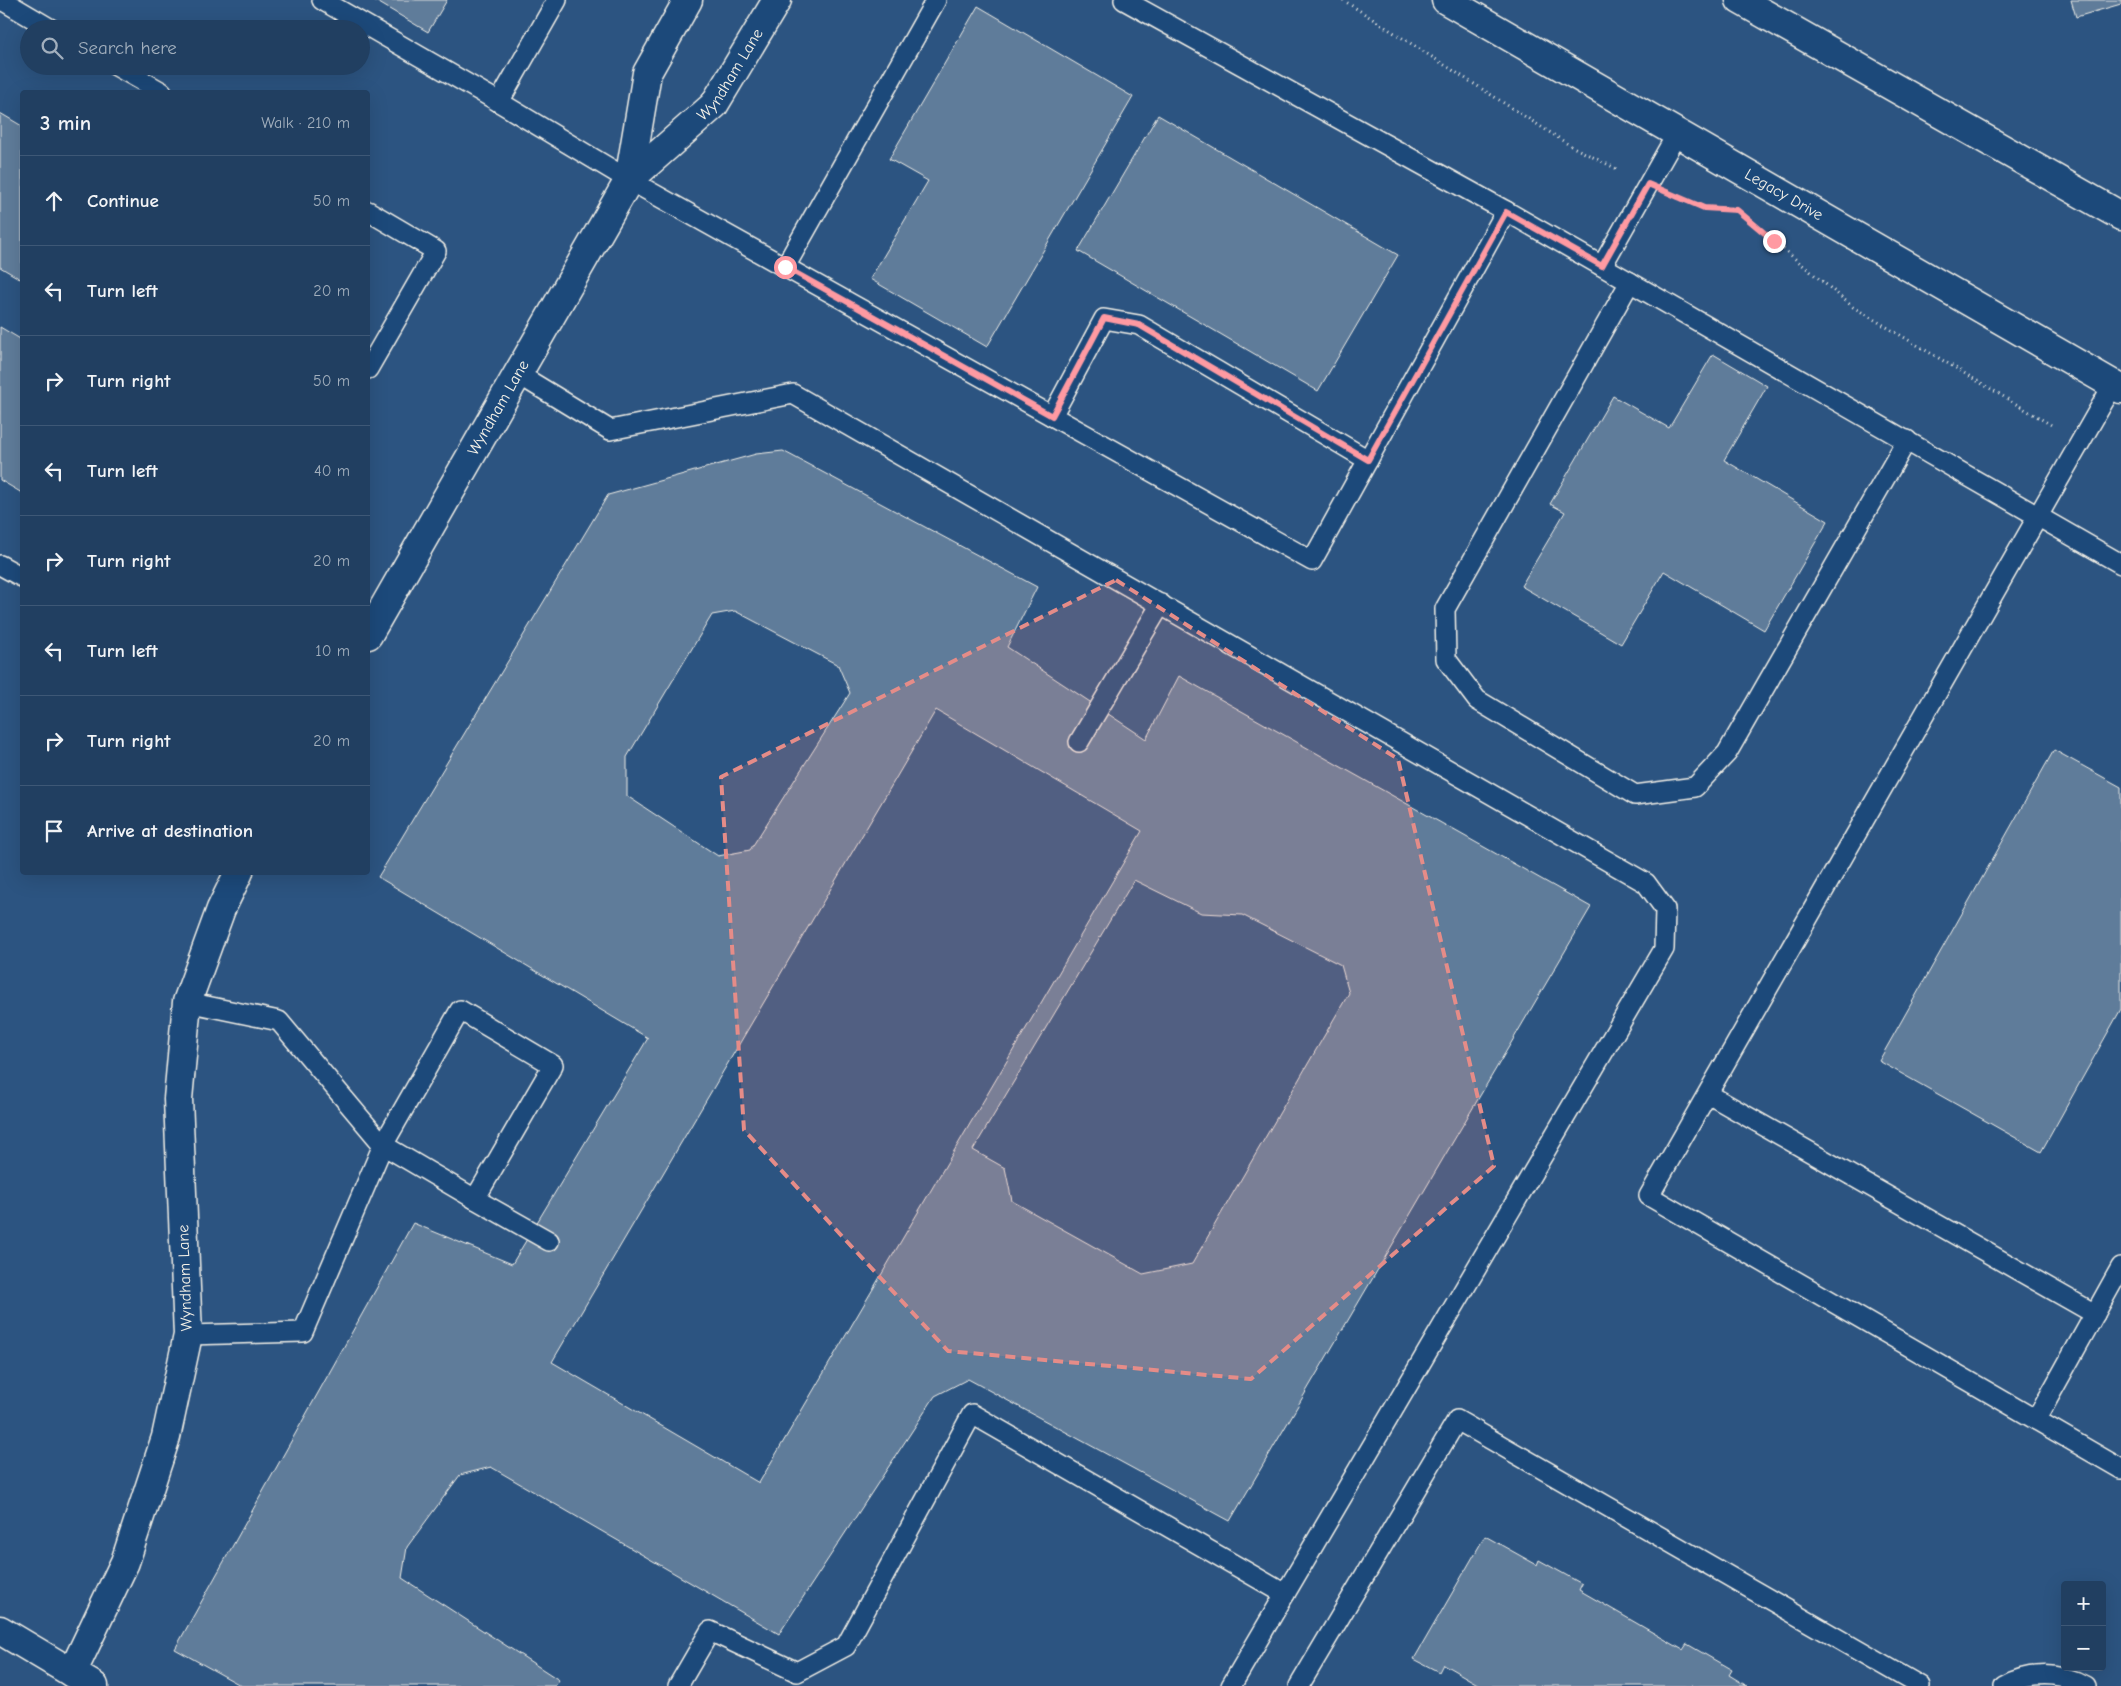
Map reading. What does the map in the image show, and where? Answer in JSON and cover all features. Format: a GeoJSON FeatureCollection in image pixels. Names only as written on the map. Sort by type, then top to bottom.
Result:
{"type":"FeatureCollection","features":[{"type":"Feature","properties":{"kind":"street","name":"Wyndham Lane"},"geometry":{"type":"LineString","coordinates":[[629,180],[647,74],[688,0]]}},
{"type":"Feature","properties":{"kind":"street","name":"Wyndham Lane"},"geometry":{"type":"LineString","coordinates":[[370,632],[629,180],[714,105],[777,0]]}},
{"type":"Feature","properties":{"kind":"street","name":"Legacy Drive"},"geometry":{"type":"LineString","coordinates":[[1446,0],[2118,382]]}},
{"type":"Feature","properties":{"kind":"street"},"geometry":{"type":"LineString","coordinates":[[1740,0],[2121,216]]}},
{"type":"Feature","properties":{"kind":"street","name":"Wyndham Lane"},"geometry":{"type":"LineString","coordinates":[[83,1679],[166,1437],[188,1335],[178,1099],[187,1002],[220,909],[237,875]]}},
{"type":"Feature","properties":{"kind":"street"},"geometry":{"type":"LineString","coordinates":[[0,1630],[83,1679]]}},
{"type":"Feature","properties":{"kind":"lane"},"geometry":{"type":"LineString","coordinates":[[2,0],[36,20]]}},
{"type":"Feature","properties":{"kind":"lane"},"geometry":{"type":"LineString","coordinates":[[322,0],[357,20]]}},
{"type":"Feature","properties":{"kind":"lane"},"geometry":{"type":"LineString","coordinates":[[499,102],[557,0]]}},
{"type":"Feature","properties":{"kind":"lane"},"geometry":{"type":"LineString","coordinates":[[785,267],[936,0]]}},
{"type":"Feature","properties":{"kind":"lane"},"geometry":{"type":"LineString","coordinates":[[1124,0],[1602,266],[2121,564]]}},
{"type":"Feature","properties":{"kind":"lane"},"geometry":{"type":"LineString","coordinates":[[370,28],[629,180],[1312,561],[1506,212]]}},
{"type":"Feature","properties":{"kind":"lane"},"geometry":{"type":"LineString","coordinates":[[132,75],[158,90]]}},
{"type":"Feature","properties":{"kind":"lane"},"geometry":{"type":"LineString","coordinates":[[1602,266],[1678,132]]}},
{"type":"Feature","properties":{"kind":"lane"},"geometry":{"type":"LineString","coordinates":[[370,212],[436,251],[370,366]]}},
{"type":"Feature","properties":{"kind":"lane"},"geometry":{"type":"LineString","coordinates":[[1630,282],[1445,609],[1445,618],[1446,659],[1477,700],[1635,795],[1695,787],[1728,753],[1906,440]]}},
{"type":"Feature","properties":{"kind":"lane"},"geometry":{"type":"LineString","coordinates":[[1052,416],[1104,318],[1139,325],[1368,460]]}},
{"type":"Feature","properties":{"kind":"lane"},"geometry":{"type":"LineString","coordinates":[[518,374],[610,430],[793,394],[1646,883],[1665,909],[1664,949],[1231,1686]]}},
{"type":"Feature","properties":{"kind":"lane"},"geometry":{"type":"LineString","coordinates":[[2118,382],[2080,443],[1649,1196],[2121,1469]]}},
{"type":"Feature","properties":{"kind":"lane"},"geometry":{"type":"LineString","coordinates":[[0,565],[20,577]]}},
{"type":"Feature","properties":{"kind":"lane"},"geometry":{"type":"LineString","coordinates":[[1079,742],[1160,604]]}},
{"type":"Feature","properties":{"kind":"lane"},"geometry":{"type":"LineString","coordinates":[[187,1002],[279,1021],[383,1145],[549,1241]]}},
{"type":"Feature","properties":{"kind":"lane"},"geometry":{"type":"LineString","coordinates":[[188,1335],[303,1332],[383,1145],[460,1010],[553,1065],[475,1199]]}},
{"type":"Feature","properties":{"kind":"lane"},"geometry":{"type":"LineString","coordinates":[[1708,1094],[2095,1314]]}},
{"type":"Feature","properties":{"kind":"lane"},"geometry":{"type":"LineString","coordinates":[[2036,1420],[2121,1267]]}},
{"type":"Feature","properties":{"kind":"lane"},"geometry":{"type":"LineString","coordinates":[[678,1686],[710,1631],[797,1672],[846,1646],[972,1414],[1286,1594]]}},
{"type":"Feature","properties":{"kind":"lane"},"geometry":{"type":"LineString","coordinates":[[1299,1686],[1457,1420],[1920,1686]]}},
{"type":"Feature","properties":{"kind":"lane"},"geometry":{"type":"LineString","coordinates":[[2004,1686],[2015,1680],[2044,1675],[2085,1686]]}},
{"type":"Feature","properties":{"kind":"path"},"geometry":{"type":"LineString","coordinates":[[1343,0],[1570,146],[1648,184],[1704,208],[1737,210]]}},
{"type":"Feature","properties":{"kind":"path"},"geometry":{"type":"LineString","coordinates":[[1744,217],[1853,307],[2080,443]]}},
{"type":"Feature","properties":{"kind":"highlighted area"},"geometry":{"type":"Polygon","coordinates":[[[1116,580],[1398,759],[1494,1166],[1251,1379],[948,1351],[744,1130],[721,777],[1116,580]]]}},
{"type":"Feature","properties":{"kind":"building"},"geometry":{"type":"Polygon","coordinates":[[[374,0],[447,0],[428,32],[374,0]]]}},
{"type":"Feature","properties":{"kind":"building"},"geometry":{"type":"Polygon","coordinates":[[[2071,0],[2121,0],[2121,4],[2076,17],[2071,0]]]}},
{"type":"Feature","properties":{"kind":"building"},"geometry":{"type":"Polygon","coordinates":[[[978,6],[1133,97],[987,347],[870,279],[928,181],[889,159],[978,6]]]}},
{"type":"Feature","properties":{"kind":"building"},"geometry":{"type":"Polygon","coordinates":[[[0,113],[20,125],[20,279],[0,267],[0,113]]]}},
{"type":"Feature","properties":{"kind":"building"},"geometry":{"type":"Polygon","coordinates":[[[1158,115],[1398,255],[1318,391],[1078,251],[1158,115]]]}},
{"type":"Feature","properties":{"kind":"building"},"geometry":{"type":"Polygon","coordinates":[[[0,327],[20,339],[20,492],[0,480],[0,327]]]}},
{"type":"Feature","properties":{"kind":"building"},"geometry":{"type":"Polygon","coordinates":[[[1713,354],[1767,386],[1724,460],[1828,521],[1764,630],[1664,571],[1621,644],[1521,586],[1565,512],[1550,504],[1613,396],[1669,428],[1713,354]]]}},
{"type":"Feature","properties":{"kind":"building"},"geometry":{"type":"Polygon","coordinates":[[[783,451],[1037,587],[1007,647],[1146,739],[1179,676],[1591,907],[1230,1521],[968,1379],[935,1396],[779,1634],[491,1467],[460,1475],[407,1547],[402,1578],[559,1680],[555,1686],[242,1686],[175,1649],[413,1223],[512,1264],[648,1038],[378,877],[608,495],[756,454],[783,451]],[[735,611],[712,615],[627,757],[627,796],[718,856],[750,850],[850,693],[838,665],[735,611]],[[936,710],[552,1362],[759,1483],[1142,831],[936,710]],[[1134,880],[973,1150],[1005,1168],[1012,1201],[1143,1274],[1192,1264],[1349,993],[1341,965],[1242,915],[1201,913],[1134,880]]]}},
{"type":"Feature","properties":{"kind":"building"},"geometry":{"type":"Polygon","coordinates":[[[2054,750],[2121,787],[2121,1009],[2041,1152],[1879,1061],[2054,750]]]}},
{"type":"Feature","properties":{"kind":"building"},"geometry":{"type":"Polygon","coordinates":[[[1485,1536],[1537,1565],[1539,1560],[1582,1584],[1579,1590],[1683,1650],[1687,1644],[1732,1670],[1729,1675],[1747,1686],[1481,1686],[1443,1664],[1439,1672],[1414,1659],[1485,1536]]]}},
{"type":"Feature","properties":{"kind":"route"},"geometry":{"type":"LineString","coordinates":[[785,267],[1052,416],[1104,318],[1139,325],[1368,460],[1506,212],[1602,266],[1648,184],[1704,208],[1737,210],[1774,241]]}}]}
